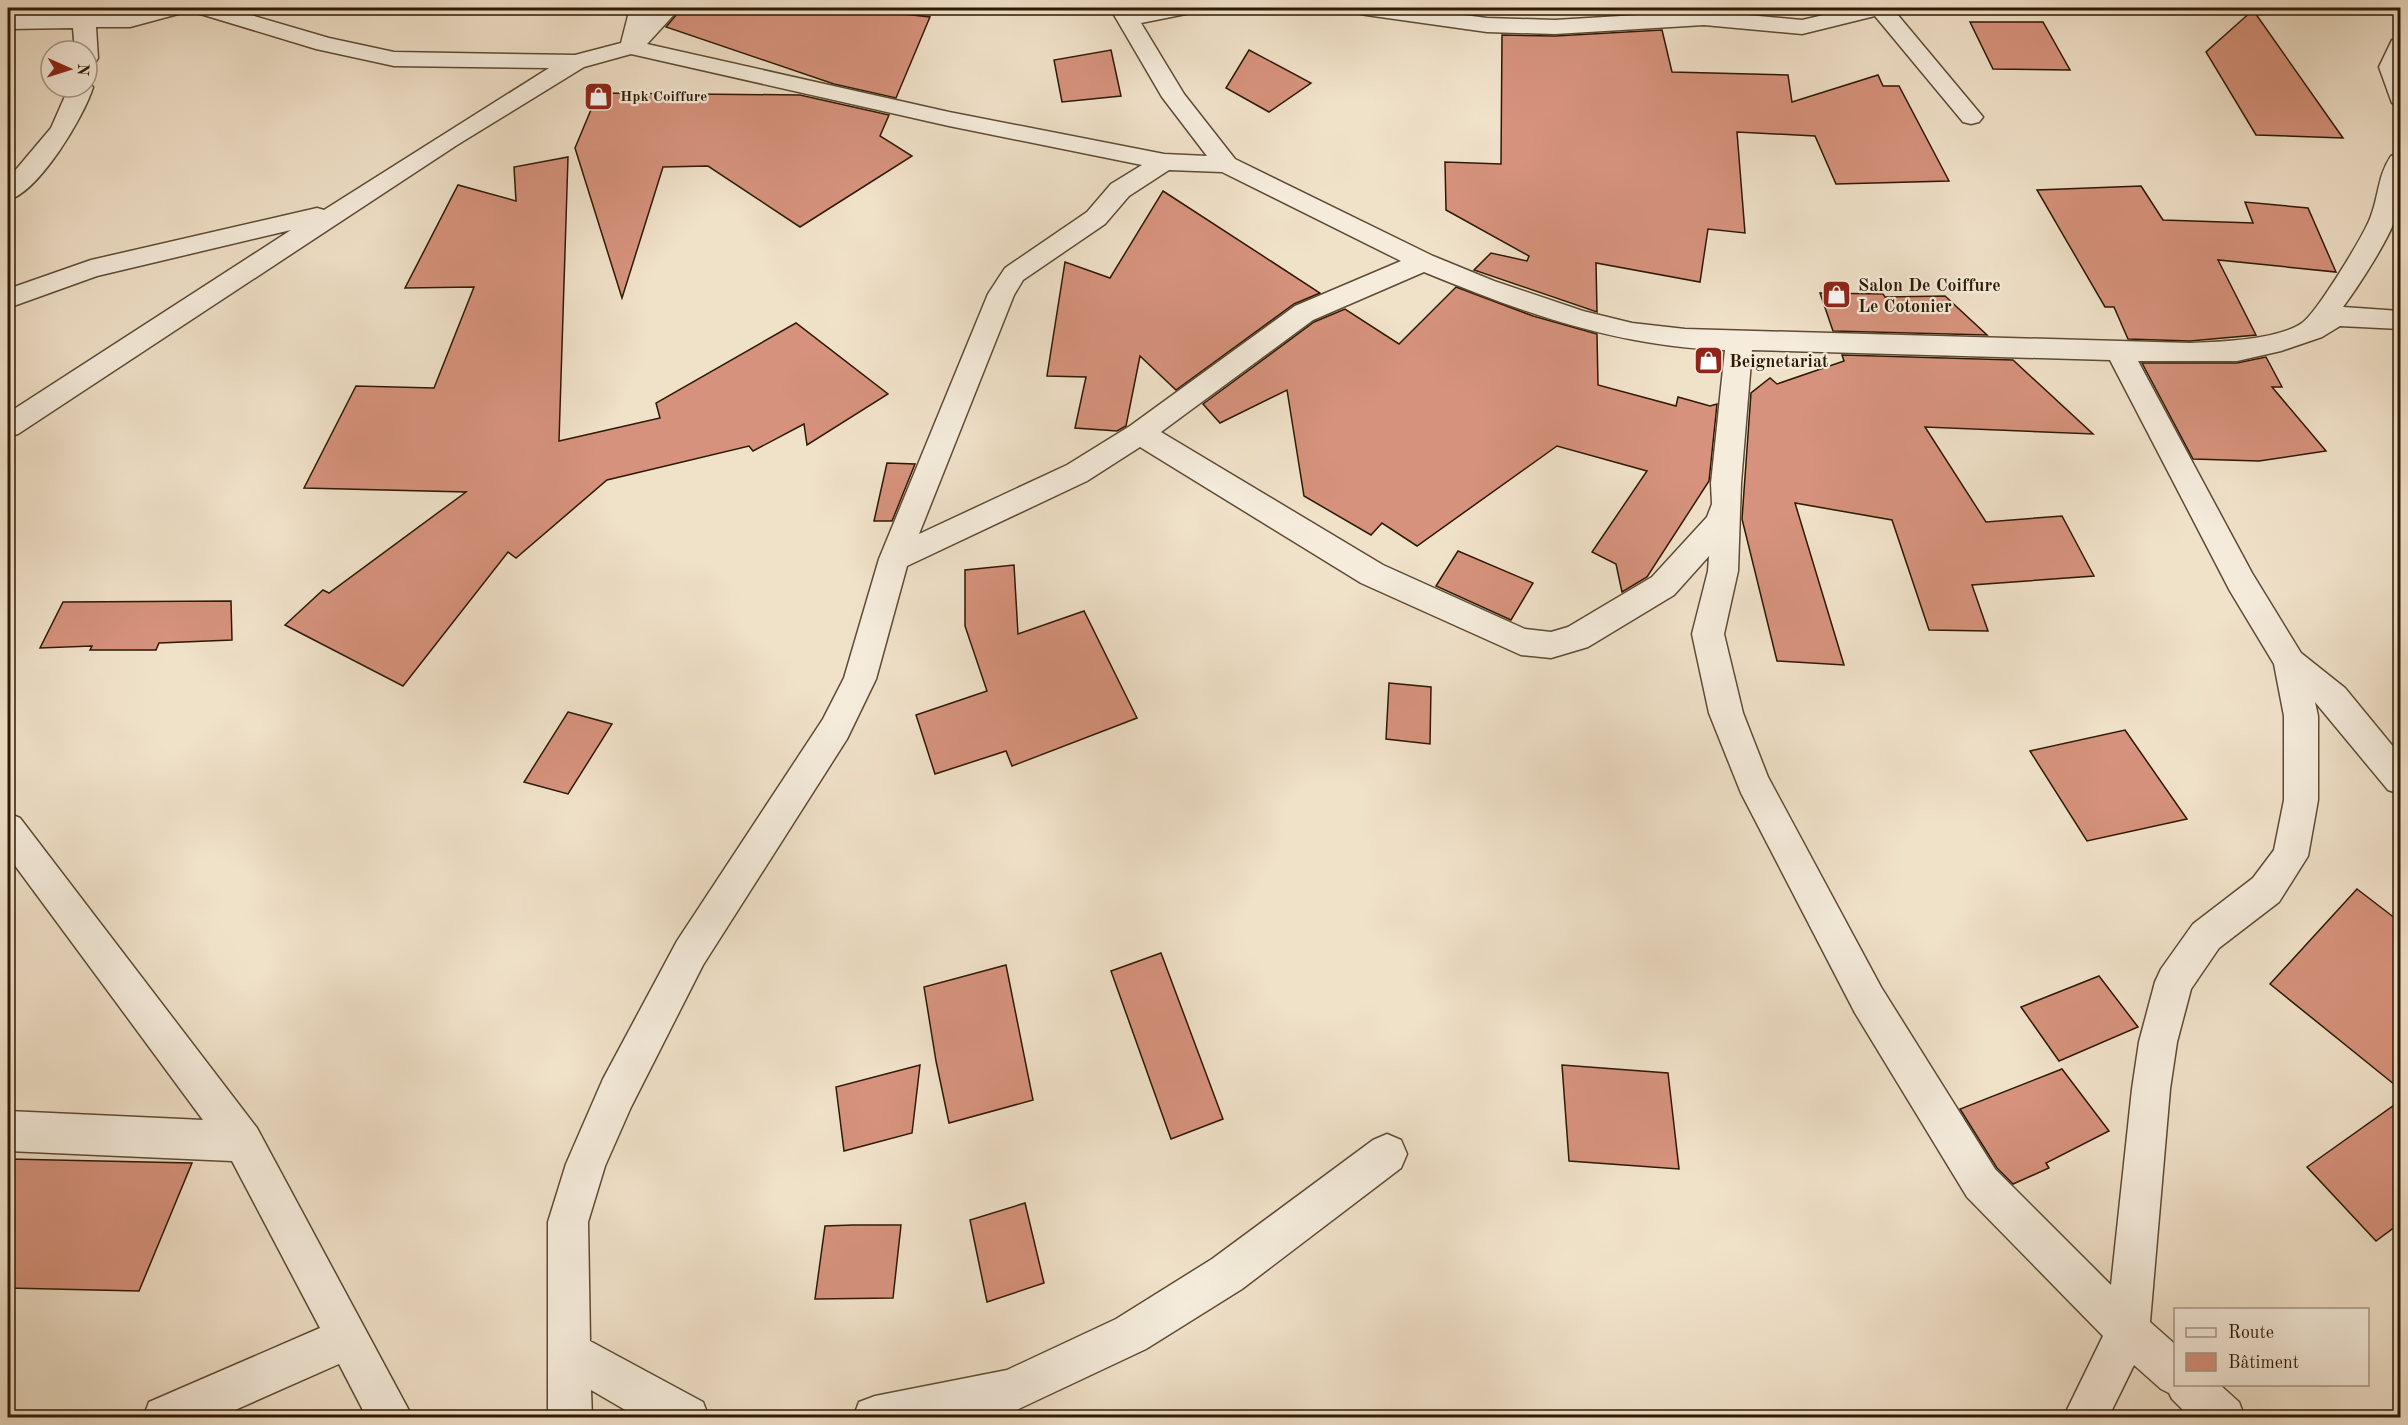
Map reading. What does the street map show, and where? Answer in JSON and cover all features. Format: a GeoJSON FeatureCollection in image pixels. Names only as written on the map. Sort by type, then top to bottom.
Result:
{"type":"FeatureCollection","features":[{"type":"Feature","properties":{"kind":"street"},"geometry":{"type":"LineString","coordinates":[[8,22],[84,23],[130,20],[174,8]]}},
{"type":"Feature","properties":{"kind":"street"},"geometry":{"type":"LineString","coordinates":[[206,8],[324,44],[394,58],[576,62]]}},
{"type":"Feature","properties":{"kind":"street"},"geometry":{"type":"LineString","coordinates":[[631,47],[641,8]]}},
{"type":"Feature","properties":{"kind":"street"},"geometry":{"type":"LineString","coordinates":[[631,47],[669,8]]}},
{"type":"Feature","properties":{"kind":"street"},"geometry":{"type":"LineString","coordinates":[[1183,8],[1124,14],[1174,97],[1226,164]]}},
{"type":"Feature","properties":{"kind":"street"},"geometry":{"type":"LineString","coordinates":[[1366,8],[1487,26],[1556,27],[1704,18],[1802,27],[1880,8],[1971,117]]}},
{"type":"Feature","properties":{"kind":"street"},"geometry":{"type":"LineString","coordinates":[[84,23],[85,39]]}},
{"type":"Feature","properties":{"kind":"street"},"geometry":{"type":"LineString","coordinates":[[2400,45],[2391,68],[2400,98]]}},
{"type":"Feature","properties":{"kind":"street"},"geometry":{"type":"LineString","coordinates":[[8,427],[448,140],[576,62],[631,47],[949,119],[1164,162],[1226,164],[1424,262],[1485,287],[1578,319],[1632,332],[1684,339],[2190,353],[2237,351],[2271,344],[2312,330],[2335,316],[2400,320]]}},
{"type":"Feature","properties":{"kind":"street"},"geometry":{"type":"LineString","coordinates":[[8,192],[54,141],[78,99]]}},
{"type":"Feature","properties":{"kind":"street"},"geometry":{"type":"LineString","coordinates":[[2312,330],[2347,283],[2384,216],[2391,180],[2400,161]]}},
{"type":"Feature","properties":{"kind":"street"},"geometry":{"type":"LineString","coordinates":[[570,1418],[568,1222],[586,1164],[617,1093],[690,953],[835,729],[860,679],[894,559],[1001,294],[1014,274],[1096,218],[1120,190],[1164,162]]}},
{"type":"Feature","properties":{"kind":"street"},"geometry":{"type":"LineString","coordinates":[[8,299],[91,269],[339,211]]}},
{"type":"Feature","properties":{"kind":"street"},"geometry":{"type":"LineString","coordinates":[[894,559],[1077,473],[1140,433],[1304,313],[1424,262]]}},
{"type":"Feature","properties":{"kind":"street"},"geometry":{"type":"LineString","coordinates":[[1739,341],[1726,483],[1723,571],[1708,634],[1726,713],[1753,782],[1868,1000],[1981,1183],[2128,1331],[2174,1373]]}},
{"type":"Feature","properties":{"kind":"street"},"geometry":{"type":"LineString","coordinates":[[2118,350],[2241,582],[2290,662],[2333,698],[2400,780]]}},
{"type":"Feature","properties":{"kind":"street"},"geometry":{"type":"LineString","coordinates":[[1140,433],[1372,574],[1521,642],[1551,645],[1577,638],[1663,586],[1720,523],[1727,504]]}},
{"type":"Feature","properties":{"kind":"street"},"geometry":{"type":"LineString","coordinates":[[2085,1418],[2128,1331],[2151,1089],[2158,1041],[2174,982],[2206,936],[2266,890],[2290,856],[2301,800],[2301,716],[2290,662]]}},
{"type":"Feature","properties":{"kind":"street"},"geometry":{"type":"LineString","coordinates":[[8,829],[243,1142],[391,1418]]}},
{"type":"Feature","properties":{"kind":"street"},"geometry":{"type":"LineString","coordinates":[[8,1131],[243,1142]]}},
{"type":"Feature","properties":{"kind":"street"},"geometry":{"type":"LineString","coordinates":[[875,1418],[1010,1390],[1131,1334],[1227,1274],[1387,1154]]}},
{"type":"Feature","properties":{"kind":"street"},"geometry":{"type":"LineString","coordinates":[[165,1418],[348,1338]]}},
{"type":"Feature","properties":{"kind":"street"},"geometry":{"type":"LineString","coordinates":[[571,1354],[679,1416],[687,1418]]}},
{"type":"Feature","properties":{"kind":"street"},"geometry":{"type":"LineString","coordinates":[[2189,1386],[2223,1418]]}},
{"type":"Feature","properties":{"kind":"building"},"geometry":{"type":"Polygon","coordinates":[[[682,8],[848,8],[930,17],[896,98],[834,84],[666,27],[682,8]]]}},
{"type":"Feature","properties":{"kind":"building"},"geometry":{"type":"Polygon","coordinates":[[[2253,10],[2343,138],[2256,135],[2206,52],[2253,10]]]}},
{"type":"Feature","properties":{"kind":"building"},"geometry":{"type":"Polygon","coordinates":[[[1970,22],[2043,22],[2070,70],[1993,69],[1970,22]]]}},
{"type":"Feature","properties":{"kind":"building"},"geometry":{"type":"Polygon","coordinates":[[[1662,30],[1672,72],[1788,75],[1792,102],[1878,75],[1883,86],[1899,86],[1949,181],[1836,184],[1815,136],[1737,132],[1745,233],[1708,229],[1700,282],[1596,263],[1597,312],[1474,270],[1491,253],[1527,261],[1529,256],[1446,210],[1445,162],[1501,164],[1502,35],[1555,36],[1662,30]]]}},
{"type":"Feature","properties":{"kind":"building"},"geometry":{"type":"Polygon","coordinates":[[[1111,50],[1121,96],[1062,102],[1054,60],[1111,50]]]}},
{"type":"Feature","properties":{"kind":"building"},"geometry":{"type":"Polygon","coordinates":[[[1249,50],[1311,83],[1269,112],[1226,88],[1249,50]]]}},
{"type":"Feature","properties":{"kind":"building"},"geometry":{"type":"Polygon","coordinates":[[[598,93],[800,95],[889,115],[880,136],[912,156],[800,227],[708,166],[663,167],[622,298],[575,148],[598,93]]]}},
{"type":"Feature","properties":{"kind":"building"},"geometry":{"type":"Polygon","coordinates":[[[568,157],[559,441],[660,418],[656,403],[796,323],[888,394],[807,445],[804,424],[753,451],[749,446],[607,480],[516,558],[508,552],[403,686],[285,625],[323,590],[329,593],[466,492],[304,488],[356,386],[434,388],[474,287],[405,288],[458,185],[516,201],[514,167],[568,157]]]}},
{"type":"Feature","properties":{"kind":"building"},"geometry":{"type":"Polygon","coordinates":[[[2141,186],[2163,220],[2253,223],[2245,202],[2308,208],[2336,272],[2218,260],[2256,335],[2190,341],[2128,339],[2114,307],[2105,307],[2037,190],[2141,186]]]}},
{"type":"Feature","properties":{"kind":"building"},"geometry":{"type":"Polygon","coordinates":[[[1163,191],[1320,293],[1294,304],[1176,390],[1140,356],[1126,426],[1117,431],[1075,428],[1086,377],[1047,376],[1065,262],[1110,278],[1163,191]]]}},
{"type":"Feature","properties":{"kind":"building"},"geometry":{"type":"Polygon","coordinates":[[[1456,287],[1533,316],[1597,334],[1598,385],[1676,406],[1678,397],[1710,406],[1717,404],[1709,481],[1647,577],[1622,592],[1616,564],[1592,552],[1647,471],[1557,446],[1417,546],[1382,523],[1371,535],[1304,496],[1287,390],[1220,423],[1203,404],[1314,322],[1345,309],[1399,344],[1456,287]]]}},
{"type":"Feature","properties":{"kind":"building"},"geometry":{"type":"Polygon","coordinates":[[[1820,293],[1883,294],[1885,297],[1945,296],[1987,335],[1833,331],[1820,293]]]}},
{"type":"Feature","properties":{"kind":"building"},"geometry":{"type":"Polygon","coordinates":[[[1842,355],[2013,360],[2093,434],[1925,427],[1986,522],[2062,516],[2094,576],[1972,585],[1988,631],[1929,630],[1892,520],[1795,503],[1844,665],[1777,661],[1742,519],[1751,393],[1770,378],[1777,384],[1844,361],[1842,355]]]}},
{"type":"Feature","properties":{"kind":"building"},"geometry":{"type":"Polygon","coordinates":[[[2266,357],[2282,387],[2272,387],[2326,451],[2259,461],[2193,459],[2142,363],[2237,363],[2266,357]]]}},
{"type":"Feature","properties":{"kind":"building"},"geometry":{"type":"Polygon","coordinates":[[[887,463],[915,464],[892,521],[874,521],[887,463]]]}},
{"type":"Feature","properties":{"kind":"building"},"geometry":{"type":"Polygon","coordinates":[[[1458,551],[1533,583],[1511,620],[1436,586],[1458,551]]]}},
{"type":"Feature","properties":{"kind":"building"},"geometry":{"type":"Polygon","coordinates":[[[1014,565],[1018,634],[1084,611],[1137,718],[1012,766],[1006,751],[935,774],[916,715],[987,691],[965,626],[965,570],[1014,565]]]}},
{"type":"Feature","properties":{"kind":"building"},"geometry":{"type":"Polygon","coordinates":[[[231,601],[232,640],[159,643],[156,650],[90,650],[92,646],[40,648],[63,602],[231,601]]]}},
{"type":"Feature","properties":{"kind":"building"},"geometry":{"type":"Polygon","coordinates":[[[1389,683],[1431,687],[1430,744],[1386,739],[1389,683]]]}},
{"type":"Feature","properties":{"kind":"building"},"geometry":{"type":"Polygon","coordinates":[[[568,712],[612,724],[568,794],[524,782],[568,712]]]}},
{"type":"Feature","properties":{"kind":"building"},"geometry":{"type":"Polygon","coordinates":[[[2125,730],[2187,819],[2087,841],[2030,751],[2125,730]]]}},
{"type":"Feature","properties":{"kind":"building"},"geometry":{"type":"Polygon","coordinates":[[[2357,889],[2400,922],[2400,1089],[2270,984],[2357,889]]]}},
{"type":"Feature","properties":{"kind":"building"},"geometry":{"type":"Polygon","coordinates":[[[1161,953],[1223,1119],[1171,1139],[1111,971],[1161,953]]]}},
{"type":"Feature","properties":{"kind":"building"},"geometry":{"type":"Polygon","coordinates":[[[1006,965],[1033,1100],[949,1123],[924,987],[1006,965]]]}},
{"type":"Feature","properties":{"kind":"building"},"geometry":{"type":"Polygon","coordinates":[[[2099,976],[2138,1027],[2059,1061],[2021,1007],[2099,976]]]}},
{"type":"Feature","properties":{"kind":"building"},"geometry":{"type":"Polygon","coordinates":[[[920,1065],[912,1133],[844,1151],[836,1087],[920,1065]]]}},
{"type":"Feature","properties":{"kind":"building"},"geometry":{"type":"Polygon","coordinates":[[[1562,1065],[1668,1073],[1679,1169],[1569,1161],[1562,1065]]]}},
{"type":"Feature","properties":{"kind":"building"},"geometry":{"type":"Polygon","coordinates":[[[2062,1069],[2109,1131],[2046,1163],[2049,1168],[2013,1184],[1997,1168],[1960,1109],[2062,1069]]]}},
{"type":"Feature","properties":{"kind":"building"},"geometry":{"type":"Polygon","coordinates":[[[2400,1101],[2400,1223],[2376,1241],[2307,1167],[2400,1101]]]}},
{"type":"Feature","properties":{"kind":"building"},"geometry":{"type":"Polygon","coordinates":[[[8,1159],[192,1163],[139,1291],[8,1288],[8,1159]]]}},
{"type":"Feature","properties":{"kind":"building"},"geometry":{"type":"Polygon","coordinates":[[[1025,1203],[1044,1283],[987,1302],[970,1220],[1025,1203]]]}},
{"type":"Feature","properties":{"kind":"building"},"geometry":{"type":"Polygon","coordinates":[[[901,1225],[893,1298],[815,1299],[825,1226],[901,1225]]]}},
{"type":"Feature","properties":{"kind":"place","name":"Hpk Coiffure"},"geometry":{"type":"Point","coordinates":[599,96]}},
{"type":"Feature","properties":{"kind":"place","name":"Salon De Coiffure Le Cotonier"},"geometry":{"type":"Point","coordinates":[1837,295]}},
{"type":"Feature","properties":{"kind":"place","name":"Beignetariat"},"geometry":{"type":"Point","coordinates":[1708,361]}}]}
